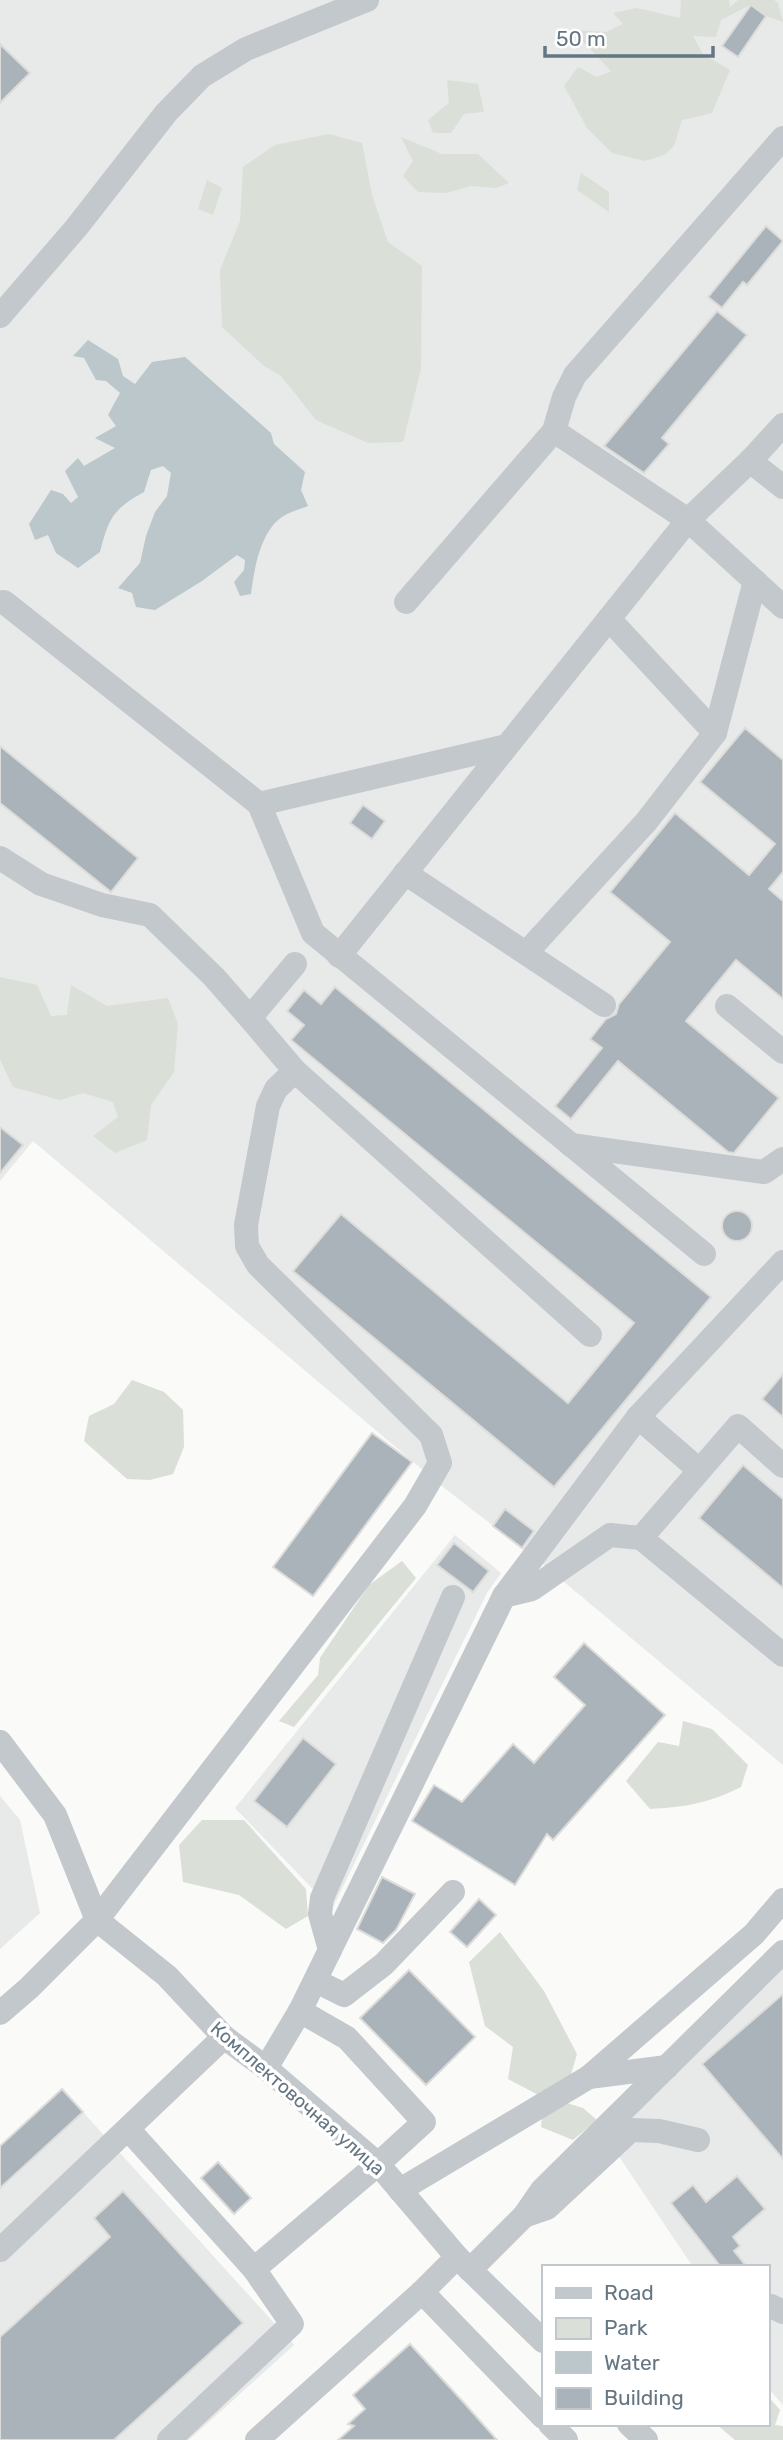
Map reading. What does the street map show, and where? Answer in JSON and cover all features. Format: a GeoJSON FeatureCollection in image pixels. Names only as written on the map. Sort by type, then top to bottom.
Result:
{"type":"FeatureCollection","features":[{"type":"Feature","properties":{"kind":"street"},"geometry":{"type":"LineString","coordinates":[[0,316],[76,228],[166,113],[202,76],[246,49],[367,0]]}},
{"type":"Feature","properties":{"kind":"street"},"geometry":{"type":"LineString","coordinates":[[406,602],[554,430],[564,397],[575,375],[783,138]]}},
{"type":"Feature","properties":{"kind":"street"},"geometry":{"type":"LineString","coordinates":[[339,956],[688,520],[750,461],[783,425]]}},
{"type":"Feature","properties":{"kind":"street"},"geometry":{"type":"LineString","coordinates":[[554,430],[688,520],[783,607]]}},
{"type":"Feature","properties":{"kind":"street"},"geometry":{"type":"LineString","coordinates":[[750,461],[783,487]]}},
{"type":"Feature","properties":{"kind":"street"},"geometry":{"type":"LineString","coordinates":[[526,953],[646,822],[715,733],[755,581]]}},
{"type":"Feature","properties":{"kind":"street"},"geometry":{"type":"LineString","coordinates":[[4,602],[259,804],[313,933],[704,1254]]}},
{"type":"Feature","properties":{"kind":"street"},"geometry":{"type":"LineString","coordinates":[[609,620],[715,733]]}},
{"type":"Feature","properties":{"kind":"street"},"geometry":{"type":"LineString","coordinates":[[259,804],[507,746]]}},
{"type":"Feature","properties":{"kind":"street"},"geometry":{"type":"LineString","coordinates":[[0,858],[41,884],[102,905],[150,915],[214,977],[295,1071],[590,1335]]}},
{"type":"Feature","properties":{"kind":"street"},"geometry":{"type":"LineString","coordinates":[[405,873],[604,1004]]}},
{"type":"Feature","properties":{"kind":"street"},"geometry":{"type":"LineString","coordinates":[[250,1018],[295,964]]}},
{"type":"Feature","properties":{"kind":"street"},"geometry":{"type":"LineString","coordinates":[[727,1006],[783,1052]]}},
{"type":"Feature","properties":{"kind":"street"},"geometry":{"type":"LineString","coordinates":[[0,2013],[97,1920],[415,1506],[440,1463],[431,1435],[258,1265],[247,1246],[246,1225],[268,1106],[276,1089],[295,1071]]}},
{"type":"Feature","properties":{"kind":"street"},"geometry":{"type":"LineString","coordinates":[[570,1145],[764,1172],[783,1159]]}},
{"type":"Feature","properties":{"kind":"street"},"geometry":{"type":"LineString","coordinates":[[266,2068],[316,1981],[504,1596],[638,1417],[783,1262]]}},
{"type":"Feature","properties":{"kind":"street"},"geometry":{"type":"LineString","coordinates":[[638,1417],[699,1470]]}},
{"type":"Feature","properties":{"kind":"street"},"geometry":{"type":"LineString","coordinates":[[640,1538],[737,1426],[783,1466]]}},
{"type":"Feature","properties":{"kind":"street"},"geometry":{"type":"LineString","coordinates":[[504,1596],[532,1589],[610,1535],[640,1538],[783,1655]]}},
{"type":"Feature","properties":{"kind":"street"},"geometry":{"type":"LineString","coordinates":[[330,1950],[320,1914],[322,1898],[453,1597]]}},
{"type":"Feature","properties":{"kind":"street","name":"Комплектовочная улица"},"geometry":{"type":"LineString","coordinates":[[0,1742],[55,1815],[97,1920],[167,1976],[224,2037],[266,2068],[378,2165],[464,2264],[542,2340]]}},
{"type":"Feature","properties":{"kind":"street"},"geometry":{"type":"LineString","coordinates":[[316,1981],[344,1995],[384,1964],[453,1892]]}},
{"type":"Feature","properties":{"kind":"street"},"geometry":{"type":"LineString","coordinates":[[400,2190],[589,2077],[754,1934],[783,1900]]}},
{"type":"Feature","properties":{"kind":"street"},"geometry":{"type":"LineString","coordinates":[[257,2440],[422,2292],[464,2264],[524,2216],[542,2190],[783,1952]]}},
{"type":"Feature","properties":{"kind":"street"},"geometry":{"type":"LineString","coordinates":[[254,2269],[378,2165],[424,2122],[347,2038],[300,2011]]}},
{"type":"Feature","properties":{"kind":"street"},"geometry":{"type":"LineString","coordinates":[[0,2250],[224,2037]]}},
{"type":"Feature","properties":{"kind":"street"},"geometry":{"type":"LineString","coordinates":[[589,2077],[667,2067]]}},
{"type":"Feature","properties":{"kind":"street"},"geometry":{"type":"LineString","coordinates":[[128,2129],[254,2269],[292,2325],[169,2440]]}},
{"type":"Feature","properties":{"kind":"street"},"geometry":{"type":"LineString","coordinates":[[524,2216],[547,2208],[631,2130],[659,2131],[698,2140]]}},
{"type":"Feature","properties":{"kind":"street"},"geometry":{"type":"LineString","coordinates":[[422,2292],[542,2416]]}},
{"type":"Feature","properties":{"kind":"street"},"geometry":{"type":"LineString","coordinates":[[631,2426],[646,2440]]}},
{"type":"Feature","properties":{"kind":"shaded area"},"geometry":{"type":"Polygon","coordinates":[[[0,0],[783,0],[783,1765],[545,1566],[443,1487],[33,1141],[0,1181],[0,0]]]}},
{"type":"Feature","properties":{"kind":"shaded area"},"geometry":{"type":"Polygon","coordinates":[[[455,1535],[501,1573],[487,1593],[332,1909],[235,1808],[455,1535]]]}},
{"type":"Feature","properties":{"kind":"shaded area"},"geometry":{"type":"Polygon","coordinates":[[[0,1796],[20,1820],[40,1913],[0,1949],[0,1796]]]}},
{"type":"Feature","properties":{"kind":"shaded area"},"geometry":{"type":"Polygon","coordinates":[[[783,1968],[783,2405],[769,2389],[769,2265],[692,2265],[618,2155],[638,2141],[626,2122],[783,1968]]]}},
{"type":"Feature","properties":{"kind":"shaded area"},"geometry":{"type":"Polygon","coordinates":[[[62,2089],[294,2345],[189,2440],[0,2440],[0,2146],[62,2089]]]}},
{"type":"Feature","properties":{"kind":"green space"},"geometry":{"type":"Polygon","coordinates":[[[681,0],[729,0],[730,7],[738,0],[774,0],[778,3],[783,22],[766,16],[750,5],[721,20],[716,37],[693,36],[703,54],[730,70],[712,113],[682,120],[674,146],[664,155],[645,161],[612,153],[587,128],[564,86],[578,67],[597,77],[611,71],[572,30],[606,32],[623,24],[613,13],[637,8],[680,18],[681,0]]]}},
{"type":"Feature","properties":{"kind":"green space"},"geometry":{"type":"Polygon","coordinates":[[[447,80],[478,84],[484,112],[464,114],[451,133],[433,133],[428,120],[449,103],[447,80]]]}},
{"type":"Feature","properties":{"kind":"green space"},"geometry":{"type":"Polygon","coordinates":[[[329,134],[362,143],[372,195],[388,242],[422,266],[421,369],[403,442],[368,443],[316,420],[281,376],[264,366],[222,327],[220,270],[240,221],[243,167],[275,145],[329,134]]]}},
{"type":"Feature","properties":{"kind":"green space"},"geometry":{"type":"Polygon","coordinates":[[[401,137],[442,154],[478,154],[509,183],[496,188],[471,186],[446,193],[418,192],[403,176],[413,161],[401,137]]]}},
{"type":"Feature","properties":{"kind":"green space"},"geometry":{"type":"Polygon","coordinates":[[[581,173],[609,192],[609,212],[577,190],[581,173]]]}},
{"type":"Feature","properties":{"kind":"green space"},"geometry":{"type":"Polygon","coordinates":[[[207,180],[222,188],[213,215],[198,209],[207,180]]]}},
{"type":"Feature","properties":{"kind":"green space"},"geometry":{"type":"Polygon","coordinates":[[[0,977],[37,985],[51,1016],[67,1015],[71,985],[107,1006],[168,998],[178,1024],[174,1072],[151,1105],[147,1140],[115,1153],[93,1136],[118,1117],[113,1102],[83,1093],[60,1100],[13,1087],[0,1059],[0,977]]]}},
{"type":"Feature","properties":{"kind":"green space"},"geometry":{"type":"Polygon","coordinates":[[[132,1380],[164,1392],[183,1410],[184,1447],[173,1474],[150,1480],[127,1479],[84,1441],[89,1416],[114,1404],[132,1380]]]}},
{"type":"Feature","properties":{"kind":"green space"},"geometry":{"type":"Polygon","coordinates":[[[402,1561],[416,1578],[294,1727],[279,1721],[318,1675],[320,1658],[369,1585],[402,1561]]]}},
{"type":"Feature","properties":{"kind":"green space"},"geometry":{"type":"Polygon","coordinates":[[[683,1721],[712,1729],[748,1765],[741,1787],[697,1803],[650,1809],[626,1781],[658,1742],[679,1746],[683,1721]]]}},
{"type":"Feature","properties":{"kind":"green space"},"geometry":{"type":"Polygon","coordinates":[[[202,1820],[244,1820],[306,1889],[308,1916],[286,1929],[239,1895],[183,1882],[179,1845],[202,1820]]]}},
{"type":"Feature","properties":{"kind":"green space"},"geometry":{"type":"Polygon","coordinates":[[[500,1932],[544,1991],[577,2054],[568,2085],[557,2100],[583,2108],[597,2120],[573,2140],[541,2127],[544,2098],[508,2079],[513,2047],[485,2026],[469,1962],[500,1932]]]}},
{"type":"Feature","properties":{"kind":"green space"},"geometry":{"type":"Polygon","coordinates":[[[769,2397],[780,2410],[775,2425],[783,2426],[783,2440],[735,2440],[718,2426],[769,2426],[769,2397]]]}},
{"type":"Feature","properties":{"kind":"water"},"geometry":{"type":"Polygon","coordinates":[[[88,340],[118,359],[123,376],[135,384],[152,362],[185,357],[271,433],[274,444],[305,472],[301,490],[308,506],[282,517],[268,532],[256,563],[251,594],[240,596],[234,582],[244,570],[245,560],[237,555],[155,610],[136,607],[132,593],[118,588],[140,563],[155,512],[167,496],[171,473],[163,466],[151,470],[144,492],[125,504],[113,516],[100,552],[78,568],[56,553],[48,535],[35,540],[29,524],[51,490],[63,494],[71,503],[78,497],[65,471],[78,458],[84,466],[115,448],[95,438],[116,426],[108,415],[120,393],[106,381],[96,380],[84,358],[73,356],[88,340]]]}},
{"type":"Feature","properties":{"kind":"building"},"geometry":{"type":"Polygon","coordinates":[[[751,5],[766,16],[738,57],[722,46],[751,5]]]}},
{"type":"Feature","properties":{"kind":"building"},"geometry":{"type":"Polygon","coordinates":[[[0,44],[30,73],[0,103],[0,44]]]}},
{"type":"Feature","properties":{"kind":"building"},"geometry":{"type":"Polygon","coordinates":[[[766,226],[783,241],[747,285],[743,282],[722,308],[708,297],[766,226]]]}},
{"type":"Feature","properties":{"kind":"building"},"geometry":{"type":"Polygon","coordinates":[[[717,311],[747,335],[662,438],[669,444],[644,473],[604,446],[717,311]]]}},
{"type":"Feature","properties":{"kind":"building"},"geometry":{"type":"Polygon","coordinates":[[[745,728],[783,760],[783,872],[769,889],[783,901],[783,999],[736,960],[686,1021],[779,1098],[734,1153],[728,1152],[618,1061],[571,1119],[555,1106],[602,1048],[590,1039],[606,1019],[616,1014],[619,1004],[670,942],[610,892],[675,813],[749,875],[775,844],[700,782],[745,728]]]}},
{"type":"Feature","properties":{"kind":"building"},"geometry":{"type":"Polygon","coordinates":[[[0,746],[138,858],[111,892],[0,803],[0,746]]]}},
{"type":"Feature","properties":{"kind":"building"},"geometry":{"type":"Polygon","coordinates":[[[363,805],[385,821],[372,839],[350,823],[363,805]]]}},
{"type":"Feature","properties":{"kind":"building"},"geometry":{"type":"Polygon","coordinates":[[[335,987],[711,1297],[554,1487],[293,1271],[341,1214],[568,1403],[634,1323],[291,1040],[304,1025],[287,1011],[304,990],[321,1004],[335,987]]]}},
{"type":"Feature","properties":{"kind":"building"},"geometry":{"type":"Polygon","coordinates":[[[0,1127],[23,1145],[0,1173],[0,1127]]]}},
{"type":"Feature","properties":{"kind":"building"},"geometry":{"type":"Polygon","coordinates":[[[737,1211],[748,1215],[752,1226],[748,1237],[737,1241],[726,1237],[722,1226],[726,1215],[737,1211]]]}},
{"type":"Feature","properties":{"kind":"building"},"geometry":{"type":"Polygon","coordinates":[[[783,1374],[783,1417],[762,1399],[783,1374]]]}},
{"type":"Feature","properties":{"kind":"building"},"geometry":{"type":"Polygon","coordinates":[[[372,1433],[412,1462],[313,1596],[273,1567],[372,1433]]]}},
{"type":"Feature","properties":{"kind":"building"},"geometry":{"type":"Polygon","coordinates":[[[743,1465],[783,1499],[783,1588],[699,1518],[743,1465]]]}},
{"type":"Feature","properties":{"kind":"building"},"geometry":{"type":"Polygon","coordinates":[[[505,1509],[534,1531],[522,1548],[493,1526],[505,1509]]]}},
{"type":"Feature","properties":{"kind":"building"},"geometry":{"type":"Polygon","coordinates":[[[454,1543],[489,1571],[473,1592],[437,1565],[454,1543]]]}},
{"type":"Feature","properties":{"kind":"building"},"geometry":{"type":"Polygon","coordinates":[[[584,1643],[665,1715],[553,1840],[547,1834],[515,1885],[412,1821],[434,1785],[462,1802],[513,1744],[534,1763],[585,1705],[554,1677],[584,1643]]]}},
{"type":"Feature","properties":{"kind":"building"},"geometry":{"type":"Polygon","coordinates":[[[303,1738],[336,1764],[287,1827],[254,1801],[303,1738]]]}},
{"type":"Feature","properties":{"kind":"building"},"geometry":{"type":"Polygon","coordinates":[[[382,1877],[415,1894],[396,1930],[383,1943],[357,1929],[382,1877]]]}},
{"type":"Feature","properties":{"kind":"building"},"geometry":{"type":"Polygon","coordinates":[[[479,1899],[496,1915],[467,1947],[450,1932],[479,1899]]]}},
{"type":"Feature","properties":{"kind":"building"},"geometry":{"type":"Polygon","coordinates":[[[409,1970],[475,2037],[426,2085],[360,2018],[409,1970]]]}},
{"type":"Feature","properties":{"kind":"building"},"geometry":{"type":"Polygon","coordinates":[[[783,1994],[783,2159],[702,2064],[783,1994]]]}},
{"type":"Feature","properties":{"kind":"building"},"geometry":{"type":"Polygon","coordinates":[[[62,2089],[83,2112],[0,2188],[0,2146],[62,2089]]]}},
{"type":"Feature","properties":{"kind":"building"},"geometry":{"type":"Polygon","coordinates":[[[218,2162],[251,2198],[234,2214],[201,2178],[218,2162]]]}},
{"type":"Feature","properties":{"kind":"building"},"geometry":{"type":"Polygon","coordinates":[[[737,2176],[765,2209],[733,2237],[740,2246],[734,2251],[745,2265],[719,2265],[671,2203],[693,2185],[706,2202],[737,2176]]]}},
{"type":"Feature","properties":{"kind":"building"},"geometry":{"type":"Polygon","coordinates":[[[123,2191],[243,2323],[114,2440],[0,2440],[0,2337],[110,2237],[94,2218],[123,2191]]]}},
{"type":"Feature","properties":{"kind":"building"},"geometry":{"type":"Polygon","coordinates":[[[410,2344],[497,2440],[338,2440],[354,2426],[348,2424],[365,2409],[353,2395],[410,2344]]]}}]}
